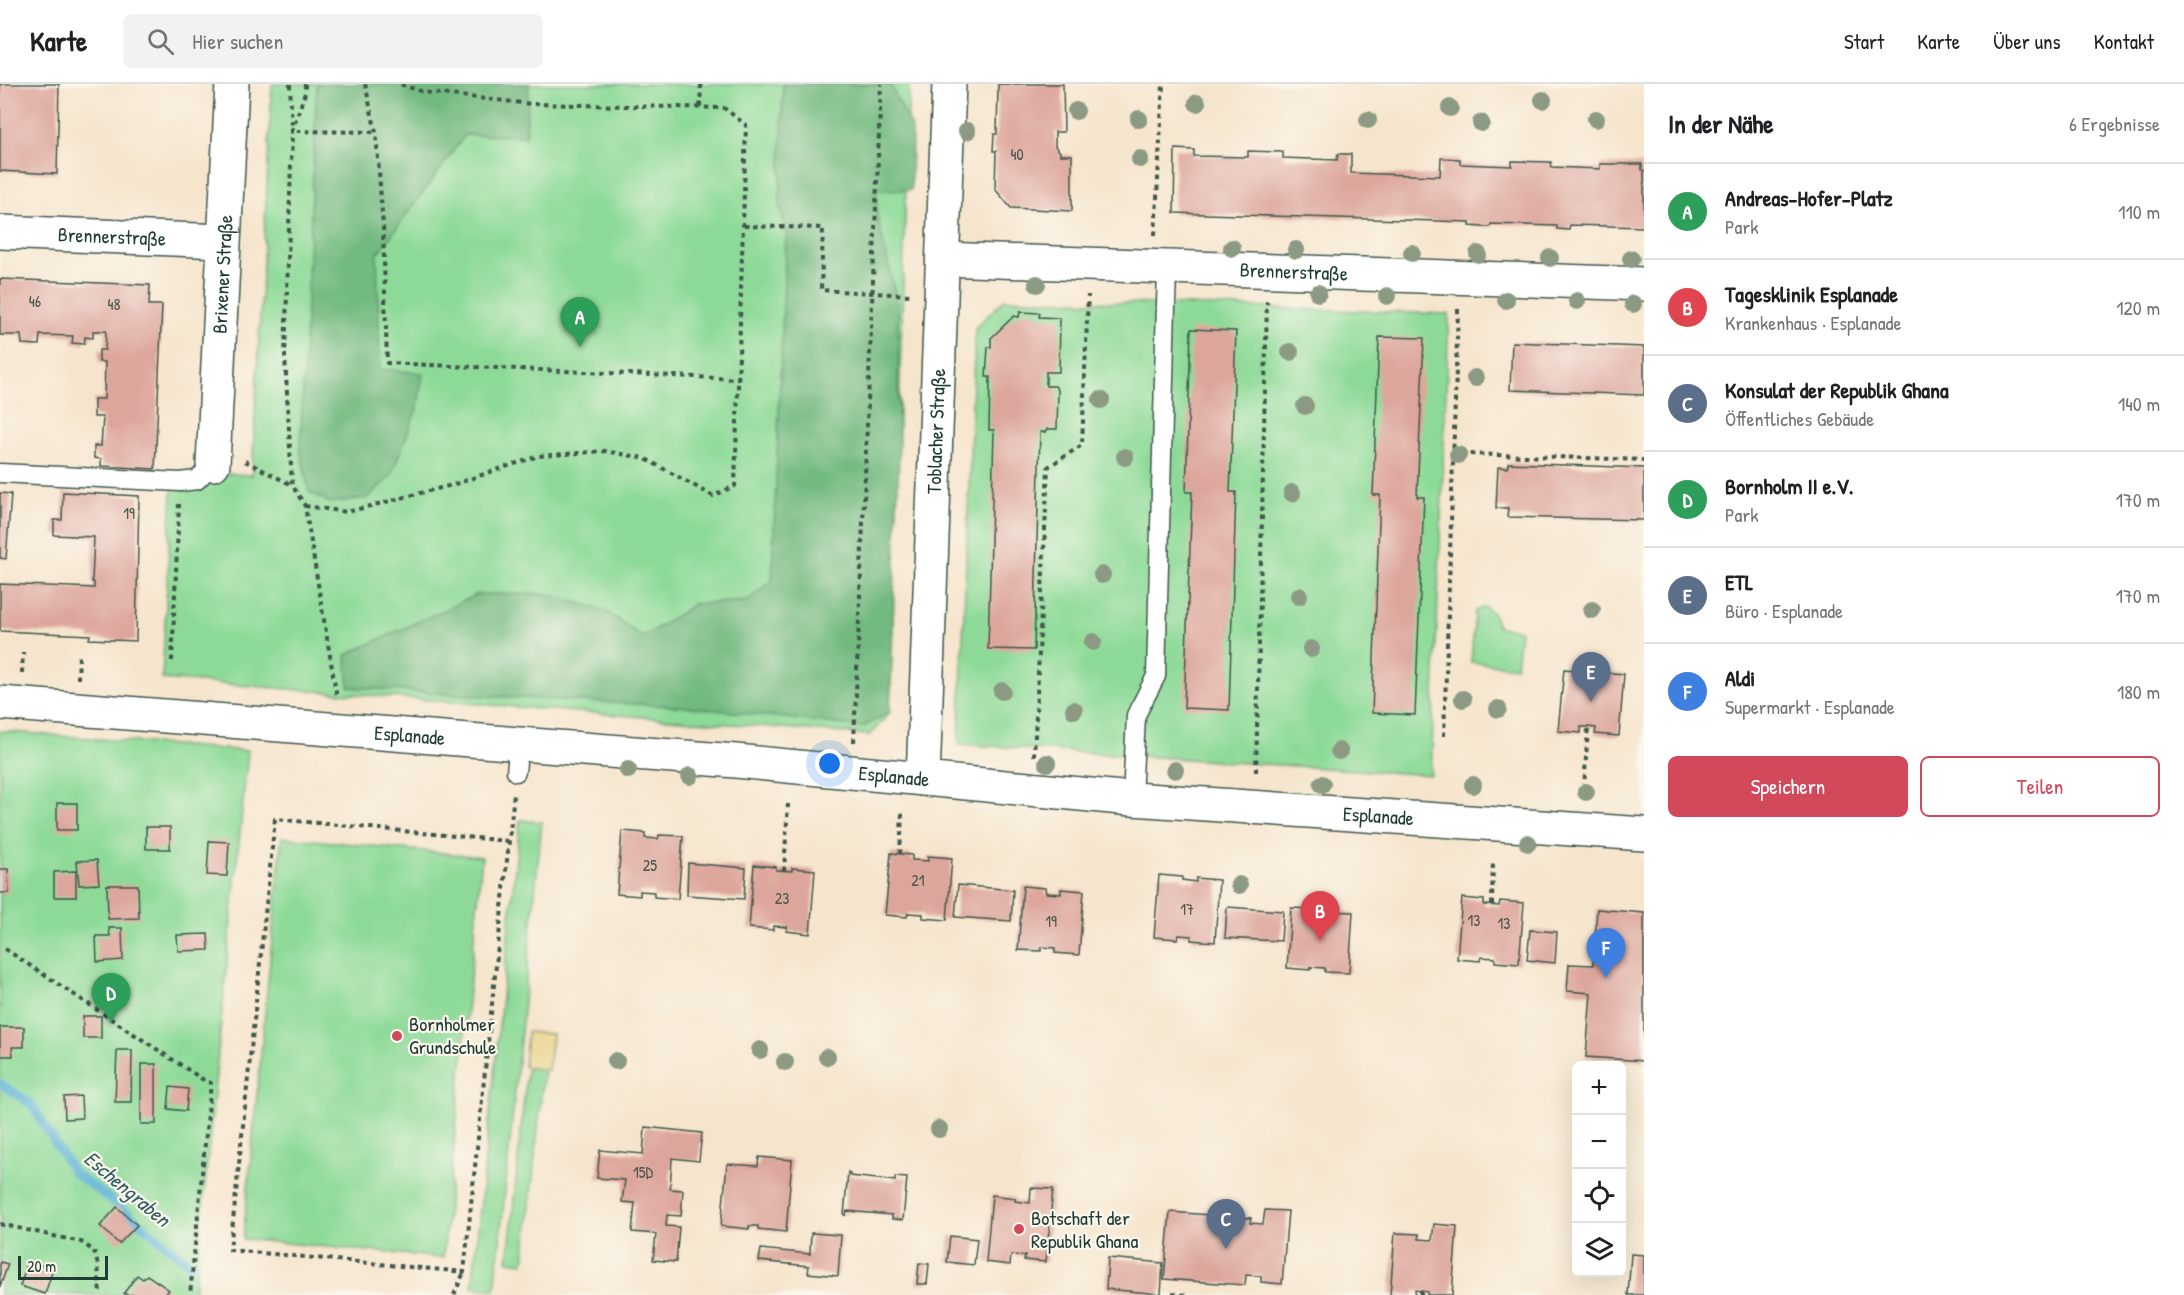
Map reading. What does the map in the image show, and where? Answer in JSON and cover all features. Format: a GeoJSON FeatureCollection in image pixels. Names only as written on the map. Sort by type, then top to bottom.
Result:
{"type":"FeatureCollection","features":[{"type":"Feature","properties":{"kind":"street","name":"Brixener Straße"},"geometry":{"type":"LineString","coordinates":[[214,453],[232,84]]}},
{"type":"Feature","properties":{"kind":"street","name":"Toblacher Straße"},"geometry":{"type":"LineString","coordinates":[[923,779],[949,84]]}},
{"type":"Feature","properties":{"kind":"street","name":"Brennerstraße"},"geometry":{"type":"LineString","coordinates":[[0,232],[224,240]]}},
{"type":"Feature","properties":{"kind":"street","name":"Brennerstraße"},"geometry":{"type":"LineString","coordinates":[[943,260],[1161,253],[1644,284]]}},
{"type":"Feature","properties":{"kind":"street","name":"Esplanade"},"geometry":{"type":"LineString","coordinates":[[11,692],[518,757],[809,767],[1132,799],[1644,834]]}},
{"type":"Feature","properties":{"kind":"lane"},"geometry":{"type":"LineString","coordinates":[[1132,799],[1136,715],[1156,676],[1161,253]]}},
{"type":"Feature","properties":{"kind":"lane"},"geometry":{"type":"LineString","coordinates":[[0,473],[180,482],[197,480],[214,453]]}},
{"type":"Feature","properties":{"kind":"path"},"geometry":{"type":"LineString","coordinates":[[290,84],[292,131],[285,356],[292,485],[305,506],[338,704]]}},
{"type":"Feature","properties":{"kind":"path"},"geometry":{"type":"LineString","coordinates":[[292,131],[306,84]]}},
{"type":"Feature","properties":{"kind":"path"},"geometry":{"type":"LineString","coordinates":[[365,84],[376,132],[383,226],[387,363],[739,379]]}},
{"type":"Feature","properties":{"kind":"path"},"geometry":{"type":"LineString","coordinates":[[305,506],[347,512],[452,485],[538,456],[605,451],[644,458],[713,496],[735,486],[746,125],[724,108],[531,104],[423,92],[400,84]]}},
{"type":"Feature","properties":{"kind":"path"},"geometry":{"type":"LineString","coordinates":[[423,84],[423,92]]}},
{"type":"Feature","properties":{"kind":"path"},"geometry":{"type":"LineString","coordinates":[[700,107],[701,84]]}},
{"type":"Feature","properties":{"kind":"path"},"geometry":{"type":"LineString","coordinates":[[854,742],[881,84]]}},
{"type":"Feature","properties":{"kind":"path"},"geometry":{"type":"LineString","coordinates":[[1161,253],[1163,84]]}},
{"type":"Feature","properties":{"kind":"path"},"geometry":{"type":"LineString","coordinates":[[292,131],[376,132]]}},
{"type":"Feature","properties":{"kind":"path"},"geometry":{"type":"LineString","coordinates":[[744,226],[823,228],[821,290],[873,293]]}},
{"type":"Feature","properties":{"kind":"path"},"geometry":{"type":"LineString","coordinates":[[1034,756],[1048,467],[1082,445],[1088,294]]}},
{"type":"Feature","properties":{"kind":"path"},"geometry":{"type":"LineString","coordinates":[[1256,772],[1267,300]]}},
{"type":"Feature","properties":{"kind":"path"},"geometry":{"type":"LineString","coordinates":[[1444,736],[1458,305]]}},
{"type":"Feature","properties":{"kind":"path"},"geometry":{"type":"LineString","coordinates":[[1454,449],[1462,449],[1467,454],[1644,460]]}},
{"type":"Feature","properties":{"kind":"path"},"geometry":{"type":"LineString","coordinates":[[214,453],[292,485]]}},
{"type":"Feature","properties":{"kind":"path"},"geometry":{"type":"LineString","coordinates":[[1453,460],[1462,460],[1467,454]]}},
{"type":"Feature","properties":{"kind":"path"},"geometry":{"type":"LineString","coordinates":[[172,662],[180,482]]}},
{"type":"Feature","properties":{"kind":"path"},"geometry":{"type":"LineString","coordinates":[[11,692],[23,652]]}},
{"type":"Feature","properties":{"kind":"path"},"geometry":{"type":"LineString","coordinates":[[78,684],[79,656]]}},
{"type":"Feature","properties":{"kind":"path"},"geometry":{"type":"LineString","coordinates":[[1584,788],[1588,727]]}},
{"type":"Feature","properties":{"kind":"path"},"geometry":{"type":"LineString","coordinates":[[453,1295],[464,1272],[518,757]]}},
{"type":"Feature","properties":{"kind":"path"},"geometry":{"type":"LineString","coordinates":[[784,871],[788,804]]}},
{"type":"Feature","properties":{"kind":"path"},"geometry":{"type":"LineString","coordinates":[[900,854],[902,813]]}},
{"type":"Feature","properties":{"kind":"path"},"geometry":{"type":"LineString","coordinates":[[464,1272],[230,1250],[275,819],[508,841]]}},
{"type":"Feature","properties":{"kind":"path"},"geometry":{"type":"LineString","coordinates":[[1492,905],[1493,860]]}},
{"type":"Feature","properties":{"kind":"path"},"geometry":{"type":"LineString","coordinates":[[5,949],[211,1083],[190,1295]]}},
{"type":"Feature","properties":{"kind":"path"},"geometry":{"type":"LineString","coordinates":[[0,1224],[81,1242],[94,1251],[98,1265],[100,1295]]}},
{"type":"Feature","properties":{"kind":"path"},"geometry":{"type":"LineString","coordinates":[[1172,1294],[1189,1295]]}},
{"type":"Feature","properties":{"kind":"green space"},"geometry":{"type":"Polygon","coordinates":[[[272,84],[909,84],[890,712],[870,735],[162,679],[173,471],[252,475],[272,84]]]}},
{"type":"Feature","properties":{"kind":"green space"},"geometry":{"type":"Polygon","coordinates":[[[317,84],[529,84],[526,136],[465,135],[377,255],[380,369],[423,373],[418,406],[391,476],[367,498],[330,503],[309,492],[300,449],[317,84]]]}},
{"type":"Feature","properties":{"kind":"green space"},"geometry":{"type":"Polygon","coordinates":[[[783,84],[890,84],[912,129],[911,190],[876,190],[877,215],[898,306],[899,453],[890,712],[863,727],[690,707],[349,687],[346,655],[478,594],[547,594],[604,610],[643,637],[694,604],[747,601],[772,580],[786,231],[780,208],[783,84]]]}},
{"type":"Feature","properties":{"kind":"green space"},"geometry":{"type":"Polygon","coordinates":[[[1005,299],[1449,314],[1431,775],[959,744],[975,328],[1005,299]]]}},
{"type":"Feature","properties":{"kind":"green space"},"geometry":{"type":"Polygon","coordinates":[[[1484,607],[1493,613],[1498,627],[1520,630],[1516,667],[1471,662],[1475,611],[1484,607]]]}},
{"type":"Feature","properties":{"kind":"green space"},"geometry":{"type":"Polygon","coordinates":[[[0,731],[248,751],[194,1295],[0,1295],[0,731]]]}},
{"type":"Feature","properties":{"kind":"green space"},"geometry":{"type":"Polygon","coordinates":[[[520,820],[542,822],[495,1290],[472,1288],[520,820]]]}},
{"type":"Feature","properties":{"kind":"green space"},"geometry":{"type":"Polygon","coordinates":[[[282,837],[482,857],[443,1258],[243,1239],[282,837]]]}},
{"type":"Feature","properties":{"kind":"green space"},"geometry":{"type":"Polygon","coordinates":[[[527,1068],[544,1069],[524,1263],[508,1261],[527,1068]]]}},
{"type":"Feature","properties":{"kind":"sand"},"geometry":{"type":"Polygon","coordinates":[[[527,1032],[552,1034],[548,1070],[524,1067],[527,1032]]]}},
{"type":"Feature","properties":{"kind":"building"},"geometry":{"type":"Polygon","coordinates":[[[0,84],[59,84],[57,174],[0,171],[0,84]]]}},
{"type":"Feature","properties":{"kind":"building"},"geometry":{"type":"Polygon","coordinates":[[[998,84],[1063,84],[1064,132],[1055,132],[1055,146],[1060,155],[1072,155],[1072,211],[1011,208],[995,189],[996,151],[993,151],[994,134],[997,134],[998,84]]]}},
{"type":"Feature","properties":{"kind":"building"},"geometry":{"type":"Polygon","coordinates":[[[1175,149],[1194,150],[1194,156],[1248,157],[1248,151],[1283,152],[1283,158],[1337,160],[1338,154],[1351,154],[1351,173],[1440,176],[1441,158],[1460,159],[1460,164],[1512,166],[1512,161],[1551,162],[1551,167],[1600,169],[1600,164],[1642,164],[1642,170],[1644,170],[1644,227],[1570,225],[1569,230],[1557,229],[1557,226],[1491,224],[1490,227],[1470,226],[1470,222],[1174,213],[1175,149]]]}},
{"type":"Feature","properties":{"kind":"building"},"geometry":{"type":"Polygon","coordinates":[[[0,279],[150,285],[149,305],[162,305],[155,469],[101,466],[101,459],[94,458],[94,446],[101,446],[103,417],[94,417],[94,399],[104,399],[105,362],[99,362],[99,350],[105,350],[106,331],[93,331],[93,338],[85,337],[84,344],[72,343],[73,336],[40,335],[39,345],[22,344],[21,335],[0,335],[0,279]]]}},
{"type":"Feature","properties":{"kind":"building"},"geometry":{"type":"Polygon","coordinates":[[[1020,312],[1040,313],[1039,317],[1060,318],[1059,372],[1046,372],[1046,386],[1055,386],[1058,390],[1057,429],[1040,432],[1034,650],[988,649],[994,430],[989,430],[990,377],[986,377],[988,347],[991,347],[991,338],[1014,316],[1019,317],[1020,312]]]}},
{"type":"Feature","properties":{"kind":"building"},"geometry":{"type":"Polygon","coordinates":[[[1191,329],[1236,331],[1230,492],[1236,492],[1229,710],[1184,708],[1192,492],[1186,492],[1191,329]]]}},
{"type":"Feature","properties":{"kind":"building"},"geometry":{"type":"Polygon","coordinates":[[[1379,337],[1424,338],[1417,497],[1424,497],[1415,715],[1372,713],[1380,495],[1373,495],[1379,337]]]}},
{"type":"Feature","properties":{"kind":"building"},"geometry":{"type":"Polygon","coordinates":[[[1512,342],[1644,347],[1644,395],[1510,390],[1512,342]]]}},
{"type":"Feature","properties":{"kind":"building"},"geometry":{"type":"Polygon","coordinates":[[[1508,463],[1644,468],[1644,520],[1507,517],[1508,508],[1496,508],[1498,467],[1508,468],[1508,463]]]}},
{"type":"Feature","properties":{"kind":"building"},"geometry":{"type":"Polygon","coordinates":[[[63,492],[139,496],[136,641],[89,639],[90,635],[0,631],[0,584],[94,588],[94,582],[92,582],[94,537],[54,535],[54,520],[62,520],[63,492]]]}},
{"type":"Feature","properties":{"kind":"building"},"geometry":{"type":"Polygon","coordinates":[[[0,493],[11,494],[6,559],[0,558],[0,493]]]}},
{"type":"Feature","properties":{"kind":"building"},"geometry":{"type":"Polygon","coordinates":[[[1564,669],[1586,671],[1586,676],[1599,677],[1600,672],[1624,674],[1619,736],[1595,734],[1596,728],[1588,727],[1581,727],[1581,733],[1558,731],[1564,669]]]}},
{"type":"Feature","properties":{"kind":"building"},"geometry":{"type":"Polygon","coordinates":[[[57,803],[77,803],[77,830],[57,830],[57,803]]]}},
{"type":"Feature","properties":{"kind":"building"},"geometry":{"type":"Polygon","coordinates":[[[146,827],[170,827],[170,849],[146,849],[146,827]]]}},
{"type":"Feature","properties":{"kind":"building"},"geometry":{"type":"Polygon","coordinates":[[[622,831],[645,833],[645,838],[658,839],[659,835],[683,836],[678,899],[654,897],[654,892],[640,891],[640,896],[617,894],[622,831]]]}},
{"type":"Feature","properties":{"kind":"building"},"geometry":{"type":"Polygon","coordinates":[[[209,841],[229,842],[227,876],[207,875],[209,841]]]}},
{"type":"Feature","properties":{"kind":"building"},"geometry":{"type":"Polygon","coordinates":[[[891,853],[912,855],[912,860],[928,861],[928,856],[952,858],[947,920],[923,918],[923,914],[908,913],[907,917],[885,915],[891,853]]]}},
{"type":"Feature","properties":{"kind":"building"},"geometry":{"type":"Polygon","coordinates":[[[97,860],[99,884],[79,885],[77,861],[97,860]]]}},
{"type":"Feature","properties":{"kind":"building"},"geometry":{"type":"Polygon","coordinates":[[[688,863],[746,868],[744,899],[687,895],[688,863]]]}},
{"type":"Feature","properties":{"kind":"building"},"geometry":{"type":"Polygon","coordinates":[[[754,865],[776,867],[776,870],[792,871],[792,868],[815,870],[810,934],[786,931],[787,927],[773,926],[773,930],[749,928],[754,865]]]}},
{"type":"Feature","properties":{"kind":"building"},"geometry":{"type":"Polygon","coordinates":[[[0,869],[8,869],[9,893],[0,893],[0,869]]]}},
{"type":"Feature","properties":{"kind":"building"},"geometry":{"type":"Polygon","coordinates":[[[76,871],[76,897],[54,897],[54,872],[76,871]]]}},
{"type":"Feature","properties":{"kind":"building"},"geometry":{"type":"Polygon","coordinates":[[[1159,875],[1182,877],[1182,880],[1196,882],[1196,878],[1219,880],[1215,942],[1191,940],[1192,936],[1178,935],[1177,939],[1154,937],[1159,875]]]}},
{"type":"Feature","properties":{"kind":"building"},"geometry":{"type":"Polygon","coordinates":[[[107,885],[138,885],[139,918],[108,919],[107,885]]]}},
{"type":"Feature","properties":{"kind":"building"},"geometry":{"type":"Polygon","coordinates":[[[958,885],[1013,890],[1011,921],[955,917],[958,885]]]}},
{"type":"Feature","properties":{"kind":"building"},"geometry":{"type":"Polygon","coordinates":[[[1023,886],[1045,888],[1046,893],[1061,894],[1061,889],[1084,891],[1079,955],[1055,953],[1055,948],[1041,947],[1041,951],[1018,950],[1023,886]]]}},
{"type":"Feature","properties":{"kind":"building"},"geometry":{"type":"Polygon","coordinates":[[[1462,898],[1484,900],[1484,905],[1499,906],[1500,901],[1524,903],[1519,964],[1495,962],[1495,958],[1481,957],[1480,961],[1457,959],[1462,898]]]}},
{"type":"Feature","properties":{"kind":"building"},"geometry":{"type":"Polygon","coordinates":[[[1227,907],[1283,911],[1281,941],[1225,938],[1227,907]]]}},
{"type":"Feature","properties":{"kind":"building"},"geometry":{"type":"Polygon","coordinates":[[[1291,908],[1314,909],[1314,914],[1328,916],[1329,911],[1353,912],[1349,973],[1325,972],[1325,968],[1310,967],[1310,970],[1287,968],[1291,908]]]}},
{"type":"Feature","properties":{"kind":"building"},"geometry":{"type":"Polygon","coordinates":[[[1597,909],[1644,913],[1644,1061],[1586,1057],[1591,993],[1567,991],[1569,964],[1593,965],[1597,909]]]}},
{"type":"Feature","properties":{"kind":"building"},"geometry":{"type":"Polygon","coordinates":[[[109,928],[122,928],[123,960],[97,962],[96,936],[110,936],[109,928]]]}},
{"type":"Feature","properties":{"kind":"building"},"geometry":{"type":"Polygon","coordinates":[[[1530,930],[1557,932],[1555,963],[1527,960],[1530,930]]]}},
{"type":"Feature","properties":{"kind":"building"},"geometry":{"type":"Polygon","coordinates":[[[208,934],[209,950],[178,951],[177,935],[208,934]]]}},
{"type":"Feature","properties":{"kind":"building"},"geometry":{"type":"Polygon","coordinates":[[[83,1016],[101,1016],[101,1038],[83,1038],[83,1016]]]}},
{"type":"Feature","properties":{"kind":"building"},"geometry":{"type":"Polygon","coordinates":[[[0,1027],[24,1027],[24,1047],[12,1047],[13,1056],[0,1056],[0,1027]]]}},
{"type":"Feature","properties":{"kind":"building"},"geometry":{"type":"Polygon","coordinates":[[[117,1050],[132,1050],[131,1102],[115,1102],[117,1050]]]}},
{"type":"Feature","properties":{"kind":"building"},"geometry":{"type":"Polygon","coordinates":[[[141,1064],[156,1064],[156,1124],[141,1124],[141,1064]]]}},
{"type":"Feature","properties":{"kind":"building"},"geometry":{"type":"Polygon","coordinates":[[[170,1087],[188,1089],[186,1111],[168,1109],[170,1087]]]}},
{"type":"Feature","properties":{"kind":"building"},"geometry":{"type":"Polygon","coordinates":[[[81,1096],[82,1118],[65,1119],[64,1097],[81,1096]]]}},
{"type":"Feature","properties":{"kind":"building"},"geometry":{"type":"Polygon","coordinates":[[[645,1127],[702,1133],[699,1161],[672,1158],[670,1189],[683,1190],[681,1216],[667,1215],[666,1226],[679,1227],[676,1262],[653,1260],[656,1234],[632,1232],[635,1203],[622,1202],[625,1180],[597,1178],[600,1150],[643,1154],[645,1127]]]}},
{"type":"Feature","properties":{"kind":"building"},"geometry":{"type":"Polygon","coordinates":[[[759,1157],[792,1160],[786,1232],[758,1229],[758,1226],[749,1226],[749,1229],[721,1226],[727,1164],[758,1166],[759,1157]]]}},
{"type":"Feature","properties":{"kind":"building"},"geometry":{"type":"Polygon","coordinates":[[[848,1172],[850,1176],[895,1181],[895,1177],[907,1178],[903,1220],[892,1219],[892,1215],[847,1211],[844,1215],[848,1172]]]}},
{"type":"Feature","properties":{"kind":"building","name":"Botschaft der Republik Ghana"},"geometry":{"type":"Polygon","coordinates":[[[1031,1188],[1053,1189],[1046,1262],[1024,1260],[1025,1256],[1011,1255],[1010,1265],[986,1262],[992,1195],[1015,1198],[1015,1201],[1030,1203],[1031,1188]]]}},
{"type":"Feature","properties":{"kind":"building"},"geometry":{"type":"Polygon","coordinates":[[[117,1207],[137,1225],[119,1244],[100,1226],[117,1207]]]}},
{"type":"Feature","properties":{"kind":"building"},"geometry":{"type":"Polygon","coordinates":[[[1265,1210],[1288,1211],[1282,1284],[1261,1282],[1261,1276],[1246,1275],[1245,1285],[1164,1279],[1170,1212],[1251,1218],[1250,1223],[1263,1224],[1265,1210]]]}},
{"type":"Feature","properties":{"kind":"building"},"geometry":{"type":"Polygon","coordinates":[[[1434,1224],[1457,1226],[1452,1295],[1427,1295],[1428,1292],[1415,1290],[1415,1295],[1390,1295],[1395,1233],[1419,1234],[1419,1239],[1432,1240],[1434,1224]]]}},
{"type":"Feature","properties":{"kind":"building"},"geometry":{"type":"Polygon","coordinates":[[[811,1233],[841,1235],[838,1276],[808,1273],[809,1266],[759,1261],[761,1249],[810,1254],[811,1233]]]}},
{"type":"Feature","properties":{"kind":"building"},"geometry":{"type":"Polygon","coordinates":[[[950,1236],[977,1239],[974,1265],[947,1262],[950,1236]]]}},
{"type":"Feature","properties":{"kind":"building"},"geometry":{"type":"Polygon","coordinates":[[[1631,1254],[1644,1255],[1644,1295],[1628,1295],[1631,1254]]]}},
{"type":"Feature","properties":{"kind":"building"},"geometry":{"type":"Polygon","coordinates":[[[1108,1258],[1163,1263],[1161,1294],[1106,1289],[1108,1258]]]}},
{"type":"Feature","properties":{"kind":"building"},"geometry":{"type":"Polygon","coordinates":[[[28,1261],[53,1269],[45,1294],[20,1286],[28,1261]]]}},
{"type":"Feature","properties":{"kind":"building"},"geometry":{"type":"Polygon","coordinates":[[[0,1262],[8,1264],[0,1287],[0,1262]]]}},
{"type":"Feature","properties":{"kind":"building"},"geometry":{"type":"Polygon","coordinates":[[[919,1263],[929,1264],[927,1284],[917,1284],[919,1263]]]}},
{"type":"Feature","properties":{"kind":"building"},"geometry":{"type":"Polygon","coordinates":[[[137,1275],[143,1279],[147,1275],[169,1290],[165,1295],[127,1295],[124,1293],[137,1275]]]}},
{"type":"Feature","properties":{"kind":"waterway","name":"Eschengraben"},"geometry":{"type":"LineString","coordinates":[[0,1083],[31,1104],[73,1172],[191,1265]]}},
{"type":"Feature","properties":{"kind":"place","name":"Andreas-Hofer-Platz"},"geometry":{"type":"Point","coordinates":[580,347]}},
{"type":"Feature","properties":{"kind":"place","name":"ETL"},"geometry":{"type":"Point","coordinates":[1591,702]}},
{"type":"Feature","properties":{"kind":"place","name":"Tagesklinik Esplanade"},"geometry":{"type":"Point","coordinates":[1320,941]}},
{"type":"Feature","properties":{"kind":"place","name":"Aldi"},"geometry":{"type":"Point","coordinates":[1606,978]}},
{"type":"Feature","properties":{"kind":"place","name":"Bornholm II e.V."},"geometry":{"type":"Point","coordinates":[111,1023]}},
{"type":"Feature","properties":{"kind":"place","name":"Bornholmer Grundschule"},"geometry":{"type":"Point","coordinates":[397,1036]}},
{"type":"Feature","properties":{"kind":"place","name":"Botschaft der Republik Ghana"},"geometry":{"type":"Point","coordinates":[1019,1229]}},
{"type":"Feature","properties":{"kind":"place","name":"Konsulat der Republik Ghana"},"geometry":{"type":"Point","coordinates":[1226,1249]}}]}
